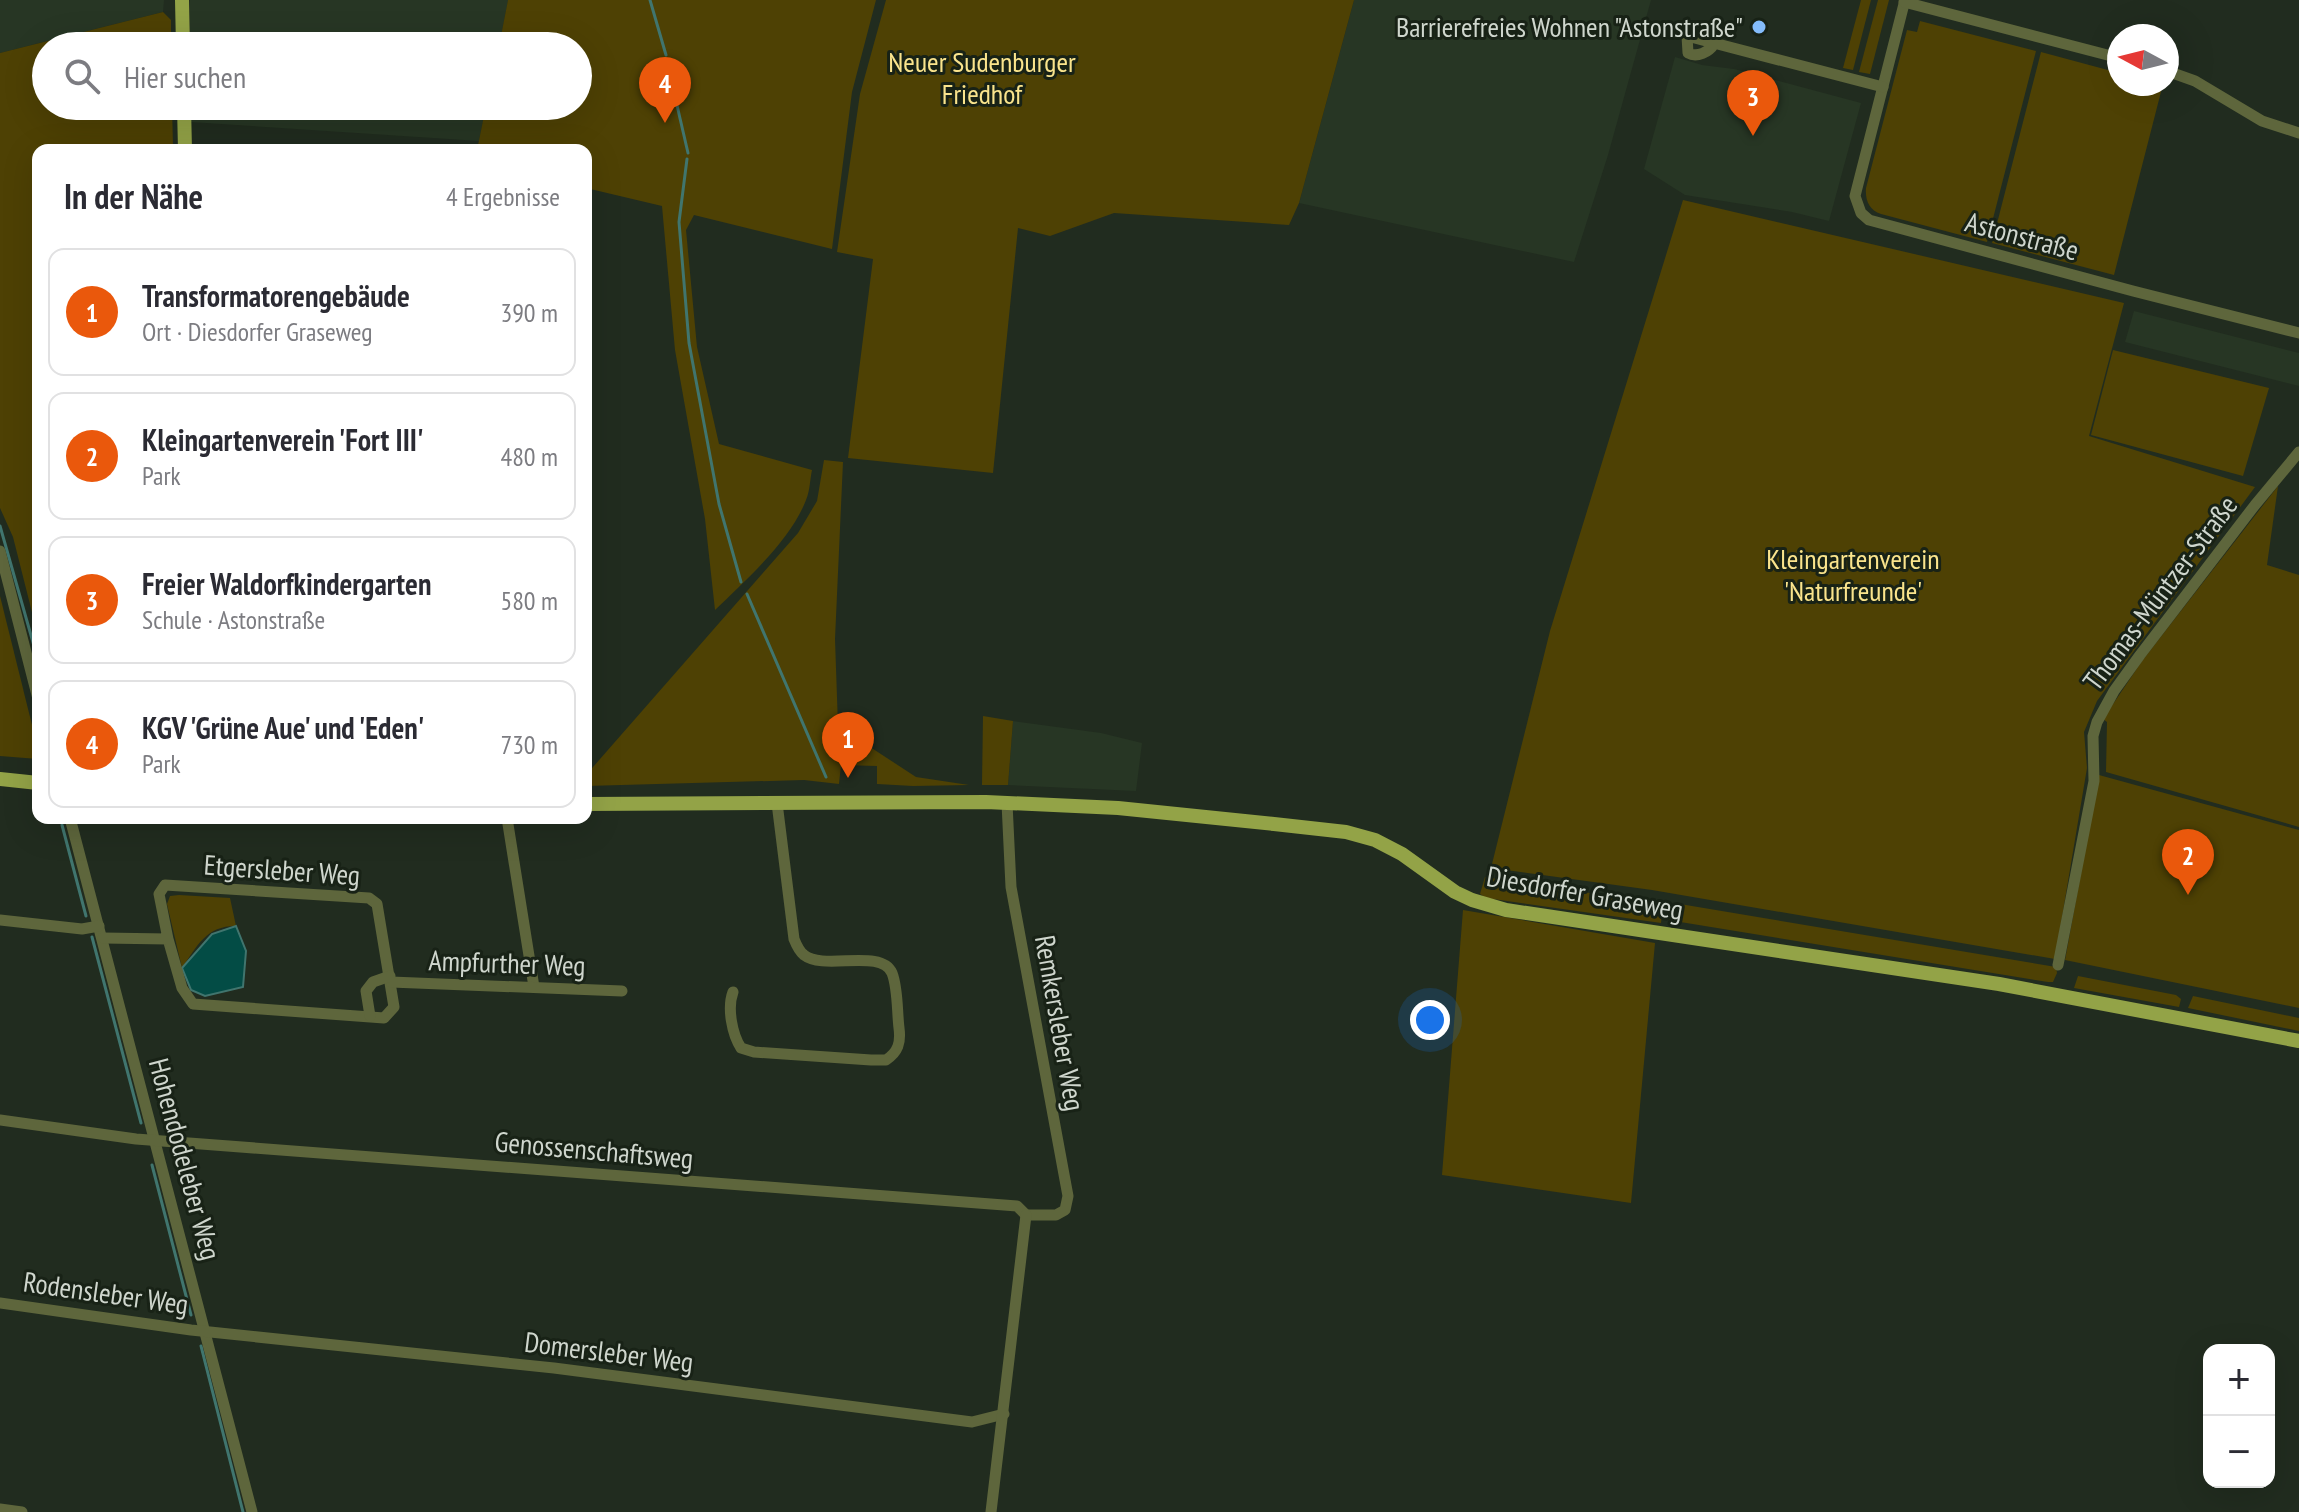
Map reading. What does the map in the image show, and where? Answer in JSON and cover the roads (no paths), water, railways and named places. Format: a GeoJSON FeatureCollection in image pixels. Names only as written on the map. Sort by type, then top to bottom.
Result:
{"type":"FeatureCollection","features":[{"type":"Feature","properties":{"kind":"main road"},"geometry":{"type":"LineString","coordinates":[[182,0],[183,32]]}},
{"type":"Feature","properties":{"kind":"main road"},"geometry":{"type":"LineString","coordinates":[[184,120],[185,144]]}},
{"type":"Feature","properties":{"kind":"main road"},"geometry":{"type":"LineString","coordinates":[[0,779],[32,782]]}},
{"type":"Feature","properties":{"kind":"main road","name":"Diesdorfer Graseweg"},"geometry":{"type":"LineString","coordinates":[[592,804],[1007,803],[1118,808],[1346,832],[1392,848],[1463,896],[1506,910],[1999,984],[2299,1041]]}},
{"type":"Feature","properties":{"kind":"street"},"geometry":{"type":"LineString","coordinates":[[1905,1],[2107,55]]}},
{"type":"Feature","properties":{"kind":"street","name":"Astonstraße"},"geometry":{"type":"LineString","coordinates":[[1905,1],[1855,196],[1861,213],[1869,220],[2299,333]]}},
{"type":"Feature","properties":{"kind":"street"},"geometry":{"type":"LineString","coordinates":[[1714,44],[1883,87]]}},
{"type":"Feature","properties":{"kind":"street"},"geometry":{"type":"LineString","coordinates":[[2179,75],[2195,81],[2262,121],[2299,133]]}},
{"type":"Feature","properties":{"kind":"street","name":"Thomas-Müntzer-Straße"},"geometry":{"type":"LineString","coordinates":[[2058,965],[2094,781],[2093,736],[2097,722],[2114,691],[2140,655],[2299,452]]}},
{"type":"Feature","properties":{"kind":"street"},"geometry":{"type":"LineString","coordinates":[[0,551],[32,676]]}},
{"type":"Feature","properties":{"kind":"street"},"geometry":{"type":"LineString","coordinates":[[733,992],[734,1037],[741,1048],[754,1052],[886,1060],[898,1048],[900,1035],[893,975],[887,965],[818,960],[803,955],[794,939],[777,803]]}},
{"type":"Feature","properties":{"kind":"street","name":"Remkersleber Weg"},"geometry":{"type":"LineString","coordinates":[[1007,803],[1011,887],[1068,1196],[1065,1210],[1056,1215],[1026,1215]]}},
{"type":"Feature","properties":{"kind":"street","name":"Hohendodeleber Weg"},"geometry":{"type":"LineString","coordinates":[[72,824],[252,1512]]}},
{"type":"Feature","properties":{"kind":"street"},"geometry":{"type":"LineString","coordinates":[[508,824],[534,987]]}},
{"type":"Feature","properties":{"kind":"street","name":"Etgersleber Weg"},"geometry":{"type":"LineString","coordinates":[[165,885],[369,898],[377,904],[394,1007],[384,1018],[193,1004],[182,988],[168,939],[159,894],[165,885]]}},
{"type":"Feature","properties":{"kind":"street"},"geometry":{"type":"LineString","coordinates":[[0,920],[168,939]]}},
{"type":"Feature","properties":{"kind":"street"},"geometry":{"type":"LineString","coordinates":[[370,1016],[366,991],[373,982],[390,979]]}},
{"type":"Feature","properties":{"kind":"street","name":"Ampfurther Weg"},"geometry":{"type":"LineString","coordinates":[[390,979],[622,991]]}},
{"type":"Feature","properties":{"kind":"street","name":"Genossenschaftsweg"},"geometry":{"type":"LineString","coordinates":[[0,1120],[155,1139],[1017,1206],[1026,1215]]}},
{"type":"Feature","properties":{"kind":"street"},"geometry":{"type":"LineString","coordinates":[[991,1512],[1026,1215]]}},
{"type":"Feature","properties":{"kind":"street","name":"Rodensleber Weg"},"geometry":{"type":"LineString","coordinates":[[0,1303],[205,1331]]}},
{"type":"Feature","properties":{"kind":"street","name":"Domersleber Weg"},"geometry":{"type":"LineString","coordinates":[[205,1331],[554,1368],[972,1422],[1004,1414]]}},
{"type":"Feature","properties":{"kind":"street"},"geometry":{"type":"LineString","coordinates":[[0,1509],[22,1512]]}},
{"type":"Feature","properties":{"kind":"water"},"geometry":{"type":"Polygon","coordinates":[[[236,926],[246,951],[243,987],[205,996],[191,990],[182,968],[212,934],[236,926]]]}},
{"type":"Feature","properties":{"kind":"waterway"},"geometry":{"type":"LineString","coordinates":[[650,0],[666,55]]}},
{"type":"Feature","properties":{"kind":"waterway"},"geometry":{"type":"LineString","coordinates":[[667,62],[688,153]]}},
{"type":"Feature","properties":{"kind":"waterway"},"geometry":{"type":"LineString","coordinates":[[687,159],[679,222],[689,343],[719,504],[741,582]]}},
{"type":"Feature","properties":{"kind":"waterway"},"geometry":{"type":"LineString","coordinates":[[0,526],[32,639]]}},
{"type":"Feature","properties":{"kind":"waterway"},"geometry":{"type":"LineString","coordinates":[[747,594],[826,777]]}},
{"type":"Feature","properties":{"kind":"waterway"},"geometry":{"type":"LineString","coordinates":[[62,825],[86,916]]}},
{"type":"Feature","properties":{"kind":"waterway"},"geometry":{"type":"LineString","coordinates":[[92,937],[141,1123]]}},
{"type":"Feature","properties":{"kind":"waterway"},"geometry":{"type":"LineString","coordinates":[[152,1165],[191,1315]]}},
{"type":"Feature","properties":{"kind":"waterway"},"geometry":{"type":"LineString","coordinates":[[201,1346],[243,1512]]}},
{"type":"Feature","properties":{"kind":"place","name":"Barrierefreies Wohnen \"Astonstraße\""},"geometry":{"type":"Point","coordinates":[1759,27]}},
{"type":"Feature","properties":{"kind":"place","name":"KGV 'Grüne Aue' und 'Eden'"},"geometry":{"type":"Point","coordinates":[665,123]}},
{"type":"Feature","properties":{"kind":"place","name":"Freier Waldorfkindergarten"},"geometry":{"type":"Point","coordinates":[1753,136]}},
{"type":"Feature","properties":{"kind":"place","name":"Transformatorengebäude"},"geometry":{"type":"Point","coordinates":[848,778]}},
{"type":"Feature","properties":{"kind":"place","name":"Kleingartenverein 'Fort III'"},"geometry":{"type":"Point","coordinates":[2188,895]}},
{"type":"Feature","properties":{"kind":"park label","name":"Neuer Sudenburger Friedhof"},"geometry":{"type":"Point","coordinates":[982,78]}},
{"type":"Feature","properties":{"kind":"park label","name":"Kleingartenverein 'Naturfreunde'"},"geometry":{"type":"Point","coordinates":[1853,575]}}]}
